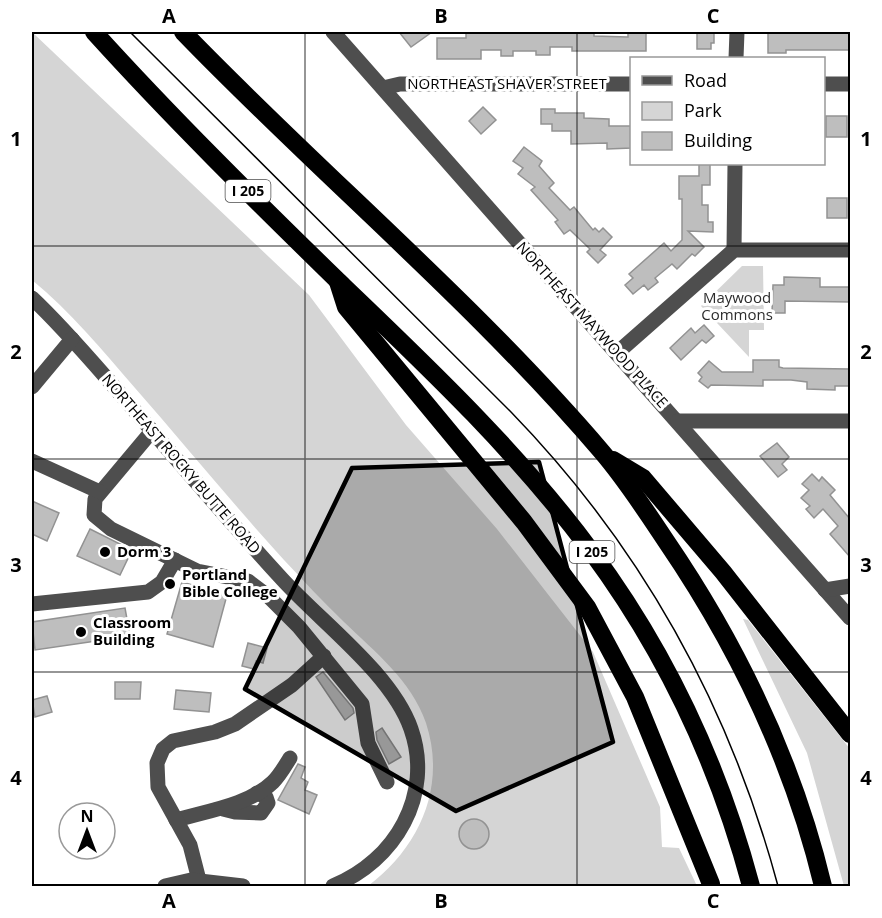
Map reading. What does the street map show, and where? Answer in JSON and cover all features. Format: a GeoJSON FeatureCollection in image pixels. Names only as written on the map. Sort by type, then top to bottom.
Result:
{"type":"FeatureCollection","features":[{"type":"Feature","properties":{"kind":"highway","name":"I 205"},"geometry":{"type":"LineString","coordinates":[[94,32],[337,280],[439,378],[506,447],[562,513],[618,590],[665,667],[699,736],[734,827],[751,886]]}},
{"type":"Feature","properties":{"kind":"highway"},"geometry":{"type":"LineString","coordinates":[[183,32],[272,123],[452,295],[543,387],[604,454],[700,591],[749,680],[792,781],[813,844],[823,886]]}},
{"type":"Feature","properties":{"kind":"highway"},"geometry":{"type":"LineString","coordinates":[[337,280],[346,308],[524,522],[591,614],[636,697],[711,884]]}},
{"type":"Feature","properties":{"kind":"highway"},"geometry":{"type":"LineString","coordinates":[[604,454],[643,478],[723,573],[850,734]]}},
{"type":"Feature","properties":{"kind":"street","name":"NORTHEAST MAYWOOD PLACE"},"geometry":{"type":"LineString","coordinates":[[333,32],[850,618]]}},
{"type":"Feature","properties":{"kind":"street"},"geometry":{"type":"LineString","coordinates":[[736,57],[737,32]]}},
{"type":"Feature","properties":{"kind":"street","name":"NORTHEAST SHAVER STREET"},"geometry":{"type":"LineString","coordinates":[[383,88],[400,84],[630,84]]}},
{"type":"Feature","properties":{"kind":"street"},"geometry":{"type":"LineString","coordinates":[[825,84],[850,84]]}},
{"type":"Feature","properties":{"kind":"street"},"geometry":{"type":"LineString","coordinates":[[734,250],[735,165]]}},
{"type":"Feature","properties":{"kind":"street"},"geometry":{"type":"LineString","coordinates":[[617,353],[734,250],[850,250]]}},
{"type":"Feature","properties":{"kind":"street","name":"NORTHEAST ROCKY BUTTE ROAD"},"geometry":{"type":"LineString","coordinates":[[32,298],[72,339],[282,579],[386,685],[400,705],[411,729],[417,768],[415,793],[408,817],[394,841],[376,861],[358,874],[333,886]]}},
{"type":"Feature","properties":{"kind":"street"},"geometry":{"type":"LineString","coordinates":[[32,387],[72,339]]}},
{"type":"Feature","properties":{"kind":"street"},"geometry":{"type":"LineString","coordinates":[[678,421],[850,421]]}},
{"type":"Feature","properties":{"kind":"street"},"geometry":{"type":"LineString","coordinates":[[152,431],[100,492],[93,504],[93,509],[100,522],[197,571],[235,577],[258,587],[299,627],[363,704],[368,743],[387,782]]}},
{"type":"Feature","properties":{"kind":"street"},"geometry":{"type":"LineString","coordinates":[[32,461],[100,492]]}},
{"type":"Feature","properties":{"kind":"street"},"geometry":{"type":"LineString","coordinates":[[32,604],[148,592],[162,582],[175,560]]}},
{"type":"Feature","properties":{"kind":"street"},"geometry":{"type":"LineString","coordinates":[[825,590],[850,586]]}},
{"type":"Feature","properties":{"kind":"street"},"geometry":{"type":"LineString","coordinates":[[199,880],[190,845],[161,795],[157,780],[157,763],[162,748],[173,741],[215,732],[235,724],[292,686],[324,656]]}},
{"type":"Feature","properties":{"kind":"street"},"geometry":{"type":"LineString","coordinates":[[176,820],[223,809],[257,793],[272,783],[290,758]]}},
{"type":"Feature","properties":{"kind":"street"},"geometry":{"type":"LineString","coordinates":[[165,886],[199,880],[243,886]]}},
{"type":"Feature","properties":{"kind":"highlighted area"},"geometry":{"type":"Polygon","coordinates":[[[539,462],[613,742],[456,811],[245,689],[352,468],[539,462]]]}},
{"type":"Feature","properties":{"kind":"green space"},"geometry":{"type":"Polygon","coordinates":[[[32,32],[309,295],[406,425],[497,529],[593,652],[660,807],[662,847],[679,848],[697,886],[368,886],[402,854],[424,814],[433,770],[432,747],[426,723],[402,680],[284,560],[73,318],[32,280],[32,32]]]}},
{"type":"Feature","properties":{"kind":"green space","name":"Maywood Commons"},"geometry":{"type":"Polygon","coordinates":[[[742,266],[763,266],[764,330],[749,330],[749,357],[701,306],[742,266]]]}},
{"type":"Feature","properties":{"kind":"green space"},"geometry":{"type":"Polygon","coordinates":[[[743,619],[748,620],[850,749],[850,886],[844,886],[807,753],[743,619]]]}},
{"type":"Feature","properties":{"kind":"building"},"geometry":{"type":"Polygon","coordinates":[[[399,32],[432,32],[411,47],[399,32]]]}},
{"type":"Feature","properties":{"kind":"building"},"geometry":{"type":"Polygon","coordinates":[[[594,32],[594,36],[628,37],[628,32],[646,32],[646,51],[572,51],[572,47],[550,47],[550,55],[536,55],[536,51],[513,51],[513,56],[501,56],[501,50],[481,50],[481,59],[437,59],[437,38],[466,38],[466,33],[594,32]]]}},
{"type":"Feature","properties":{"kind":"building"},"geometry":{"type":"Polygon","coordinates":[[[697,32],[714,32],[714,43],[711,43],[711,49],[697,49],[697,32]]]}},
{"type":"Feature","properties":{"kind":"building"},"geometry":{"type":"Polygon","coordinates":[[[768,32],[850,32],[850,50],[786,50],[786,53],[768,53],[768,32]]]}},
{"type":"Feature","properties":{"kind":"building"},"geometry":{"type":"Polygon","coordinates":[[[483,107],[496,120],[481,134],[469,121],[483,107]]]}},
{"type":"Feature","properties":{"kind":"building"},"geometry":{"type":"Polygon","coordinates":[[[541,109],[555,109],[555,113],[584,113],[584,118],[609,119],[609,126],[630,126],[630,148],[607,149],[607,143],[571,144],[571,131],[552,131],[552,124],[541,124],[541,109]]]}},
{"type":"Feature","properties":{"kind":"building"},"geometry":{"type":"Polygon","coordinates":[[[826,116],[847,116],[847,137],[826,137],[826,116]]]}},
{"type":"Feature","properties":{"kind":"building"},"geometry":{"type":"Polygon","coordinates":[[[524,147],[542,161],[539,166],[554,183],[549,188],[570,210],[574,207],[593,230],[595,228],[599,232],[603,228],[612,237],[600,250],[606,255],[598,263],[587,252],[590,249],[570,230],[564,234],[555,222],[558,220],[531,190],[535,187],[518,174],[523,168],[513,161],[524,147]]]}},
{"type":"Feature","properties":{"kind":"building"},"geometry":{"type":"Polygon","coordinates":[[[699,165],[710,165],[710,185],[702,185],[702,205],[708,205],[708,222],[713,222],[713,232],[688,231],[704,247],[695,256],[692,254],[677,269],[672,264],[655,278],[658,282],[648,290],[644,285],[633,294],[625,285],[633,278],[629,274],[664,243],[671,251],[682,240],[682,199],[679,199],[679,176],[699,176],[699,165]]]}},
{"type":"Feature","properties":{"kind":"building"},"geometry":{"type":"Polygon","coordinates":[[[827,198],[847,198],[847,218],[827,218],[827,198]]]}},
{"type":"Feature","properties":{"kind":"building"},"geometry":{"type":"Polygon","coordinates":[[[784,277],[820,278],[820,287],[850,287],[850,302],[785,301],[785,313],[772,313],[773,285],[784,285],[784,277]]]}},
{"type":"Feature","properties":{"kind":"building"},"geometry":{"type":"Polygon","coordinates":[[[704,325],[714,336],[706,343],[702,340],[681,360],[670,348],[691,328],[695,333],[704,325]]]}},
{"type":"Feature","properties":{"kind":"building"},"geometry":{"type":"Polygon","coordinates":[[[753,360],[779,360],[779,367],[783,368],[850,369],[849,386],[835,386],[835,390],[807,389],[807,382],[763,380],[763,386],[711,385],[708,388],[699,381],[702,377],[698,373],[709,361],[722,372],[753,372],[753,360]]]}},
{"type":"Feature","properties":{"kind":"building"},"geometry":{"type":"Polygon","coordinates":[[[777,443],[789,457],[782,464],[787,470],[778,477],[760,456],[777,443]]]}},
{"type":"Feature","properties":{"kind":"building"},"geometry":{"type":"Polygon","coordinates":[[[812,474],[819,481],[822,477],[835,490],[830,495],[850,519],[850,557],[830,534],[838,526],[823,509],[814,518],[806,509],[810,506],[801,498],[809,490],[802,484],[812,474]]]}},
{"type":"Feature","properties":{"kind":"building"},"geometry":{"type":"Polygon","coordinates":[[[32,501],[59,513],[47,541],[32,534],[32,501]]]}},
{"type":"Feature","properties":{"kind":"building","name":"Dorm 3"},"geometry":{"type":"Polygon","coordinates":[[[90,529],[132,550],[120,575],[77,556],[90,529]]]}},
{"type":"Feature","properties":{"kind":"building"},"geometry":{"type":"Polygon","coordinates":[[[182,582],[227,595],[213,647],[167,634],[182,582]]]}},
{"type":"Feature","properties":{"kind":"building","name":"Classroom Building"},"geometry":{"type":"Polygon","coordinates":[[[125,608],[130,636],[35,650],[32,622],[125,608]]]}},
{"type":"Feature","properties":{"kind":"building"},"geometry":{"type":"Polygon","coordinates":[[[248,643],[267,648],[263,663],[256,661],[254,669],[242,666],[248,643]]]}},
{"type":"Feature","properties":{"kind":"building"},"geometry":{"type":"Polygon","coordinates":[[[323,672],[353,708],[354,713],[345,720],[316,677],[323,672]]]}},
{"type":"Feature","properties":{"kind":"building"},"geometry":{"type":"Polygon","coordinates":[[[115,682],[141,682],[140,699],[115,699],[115,682]]]}},
{"type":"Feature","properties":{"kind":"building"},"geometry":{"type":"Polygon","coordinates":[[[176,690],[211,693],[209,712],[174,709],[176,690]]]}},
{"type":"Feature","properties":{"kind":"building"},"geometry":{"type":"Polygon","coordinates":[[[47,696],[52,712],[35,717],[32,700],[47,696]]]}},
{"type":"Feature","properties":{"kind":"building"},"geometry":{"type":"Polygon","coordinates":[[[382,728],[401,757],[389,764],[377,740],[376,732],[382,728]]]}},
{"type":"Feature","properties":{"kind":"building"},"geometry":{"type":"Polygon","coordinates":[[[298,764],[305,767],[301,778],[308,782],[305,790],[317,795],[309,814],[278,800],[298,764]]]}},
{"type":"Feature","properties":{"kind":"building"},"geometry":{"type":"Polygon","coordinates":[[[474,819],[485,823],[489,834],[485,845],[474,849],[463,845],[459,834],[463,823],[474,819]]]}},
{"type":"Feature","properties":{"kind":"tram line"},"geometry":{"type":"LineString","coordinates":[[130,32],[511,412],[558,463],[601,517],[640,574],[675,632],[707,693],[734,755],[758,820],[778,886]]}},
{"type":"Feature","properties":{"kind":"place","name":"Dorm 3"},"geometry":{"type":"Point","coordinates":[105,552]}},
{"type":"Feature","properties":{"kind":"place","name":"Portland Bible College"},"geometry":{"type":"Point","coordinates":[170,584]}},
{"type":"Feature","properties":{"kind":"place","name":"Classroom Building"},"geometry":{"type":"Point","coordinates":[81,632]}}]}
